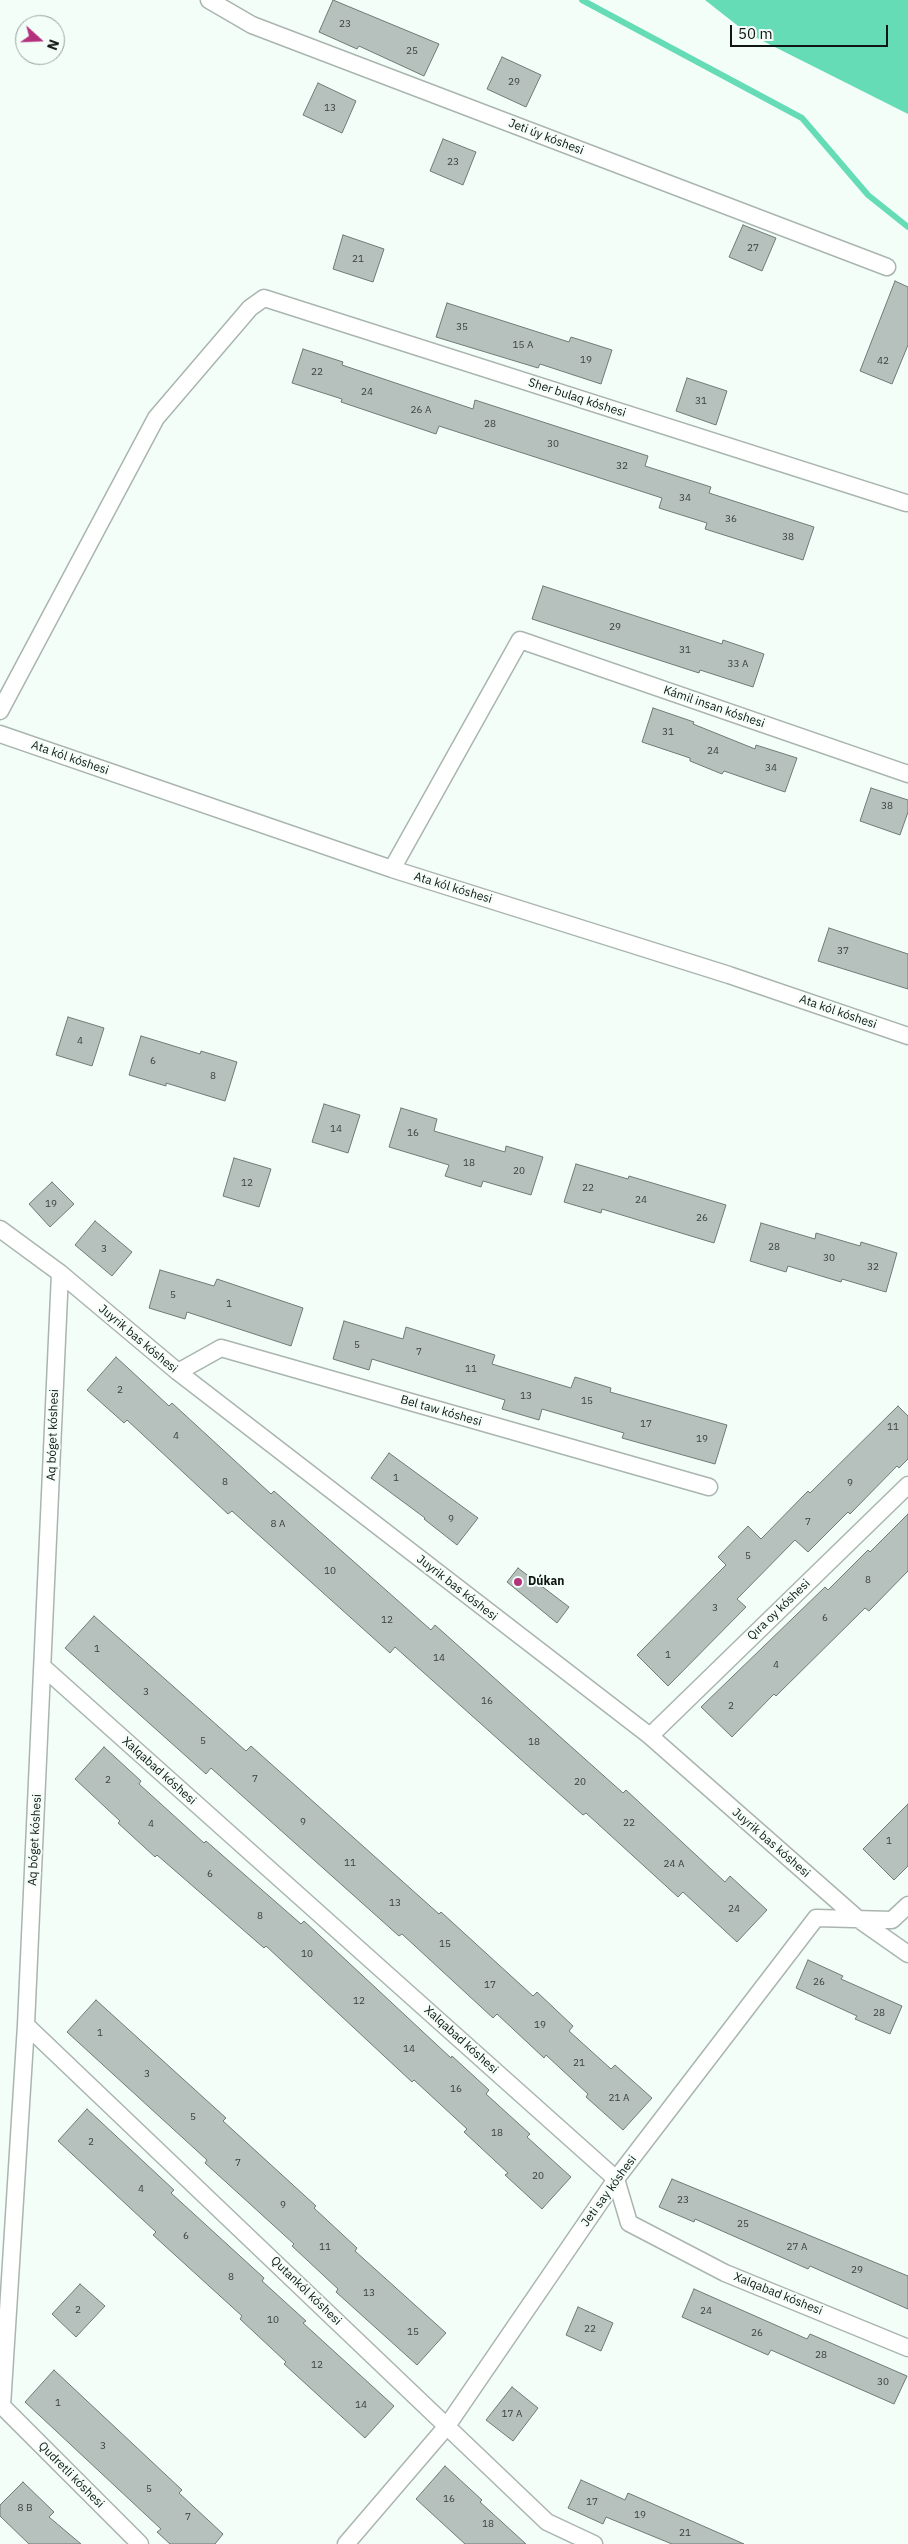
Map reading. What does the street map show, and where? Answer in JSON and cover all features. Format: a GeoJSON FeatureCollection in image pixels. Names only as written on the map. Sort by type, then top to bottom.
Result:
{"type":"FeatureCollection","features":[{"type":"Feature","properties":{"kind":"street","name":"Jeti úy kóshesi"},"geometry":{"type":"LineString","coordinates":[[209,0],[252,25],[887,267]]}},
{"type":"Feature","properties":{"kind":"street","name":"Sher bulaq kóshesi"},"geometry":{"type":"LineString","coordinates":[[0,711],[156,418],[250,308],[264,298],[906,503]]}},
{"type":"Feature","properties":{"kind":"street","name":"Kámil insan kóshesi"},"geometry":{"type":"LineString","coordinates":[[392,869],[520,640],[908,774]]}},
{"type":"Feature","properties":{"kind":"street","name":"Ata kól kóshesi"},"geometry":{"type":"LineString","coordinates":[[0,734],[392,869],[729,974],[908,1036]]}},
{"type":"Feature","properties":{"kind":"street","name":"Juyrik bas kóshesi"},"geometry":{"type":"LineString","coordinates":[[0,1229],[60,1273],[178,1372],[650,1736],[858,1919],[908,1954]]}},
{"type":"Feature","properties":{"kind":"street","name":"Aq bóget kóshesi"},"geometry":{"type":"LineString","coordinates":[[1,2405],[26,2025],[60,1273]]}},
{"type":"Feature","properties":{"kind":"street","name":"Bel taw kóshesi"},"geometry":{"type":"LineString","coordinates":[[178,1372],[221,1348],[709,1487]]}},
{"type":"Feature","properties":{"kind":"street","name":"Qıra oy kóshesi"},"geometry":{"type":"LineString","coordinates":[[650,1736],[908,1485]]}},
{"type":"Feature","properties":{"kind":"street","name":"Xalqabad kóshesi"},"geometry":{"type":"LineString","coordinates":[[43,1667],[616,2179],[628,2223],[725,2272],[908,2348]]}},
{"type":"Feature","properties":{"kind":"street","name":"Jeti say kóshesi"},"geometry":{"type":"LineString","coordinates":[[346,2544],[447,2426],[616,2179],[816,1918],[892,1920],[908,1905]]}},
{"type":"Feature","properties":{"kind":"street","name":"Qutankól kóshesi"},"geometry":{"type":"LineString","coordinates":[[26,2025],[547,2522],[594,2544]]}},
{"type":"Feature","properties":{"kind":"street","name":"Qudretli kóshesi"},"geometry":{"type":"LineString","coordinates":[[1,2405],[140,2544]]}},
{"type":"Feature","properties":{"kind":"shaded area"},"geometry":{"type":"Polygon","coordinates":[[[705,0],[908,0],[908,114],[747,33],[705,0]]]}},
{"type":"Feature","properties":{"kind":"building"},"geometry":{"type":"Polygon","coordinates":[[[333,0],[439,44],[424,76],[359,46],[357,49],[319,32],[333,0]]]}},
{"type":"Feature","properties":{"kind":"building"},"geometry":{"type":"Polygon","coordinates":[[[502,57],[541,75],[526,107],[487,89],[502,57]]]}},
{"type":"Feature","properties":{"kind":"building"},"geometry":{"type":"Polygon","coordinates":[[[318,83],[356,101],[342,133],[303,115],[318,83]]]}},
{"type":"Feature","properties":{"kind":"building"},"geometry":{"type":"Polygon","coordinates":[[[443,139],[476,152],[463,185],[430,171],[443,139]]]}},
{"type":"Feature","properties":{"kind":"building"},"geometry":{"type":"Polygon","coordinates":[[[743,225],[776,238],[762,271],[729,257],[743,225]]]}},
{"type":"Feature","properties":{"kind":"building"},"geometry":{"type":"Polygon","coordinates":[[[343,235],[384,249],[373,282],[333,269],[343,235]]]}},
{"type":"Feature","properties":{"kind":"building"},"geometry":{"type":"Polygon","coordinates":[[[895,281],[908,287],[908,345],[892,384],[860,371],[895,281]]]}},
{"type":"Feature","properties":{"kind":"building"},"geometry":{"type":"Polygon","coordinates":[[[447,303],[569,342],[571,337],[612,350],[601,384],[540,364],[538,368],[436,337],[447,303]]]}},
{"type":"Feature","properties":{"kind":"building"},"geometry":{"type":"Polygon","coordinates":[[[303,349],[343,362],[342,365],[473,409],[475,400],[648,456],[645,466],[711,487],[709,493],[814,527],[803,560],[705,529],[707,523],[659,508],[662,498],[439,426],[436,434],[341,402],[342,399],[292,383],[303,349]]]}},
{"type":"Feature","properties":{"kind":"building"},"geometry":{"type":"Polygon","coordinates":[[[687,378],[727,391],[716,425],[676,411],[687,378]]]}},
{"type":"Feature","properties":{"kind":"building"},"geometry":{"type":"Polygon","coordinates":[[[543,586],[722,644],[723,640],[764,654],[753,687],[700,670],[699,673],[532,619],[543,586]]]}},
{"type":"Feature","properties":{"kind":"building"},"geometry":{"type":"Polygon","coordinates":[[[653,708],[694,722],[693,724],[755,749],[756,745],[797,758],[785,792],[724,771],[722,774],[690,761],[690,758],[642,742],[653,708]]]}},
{"type":"Feature","properties":{"kind":"building"},"geometry":{"type":"Polygon","coordinates":[[[871,788],[908,800],[908,812],[900,835],[860,821],[871,788]]]}},
{"type":"Feature","properties":{"kind":"building"},"geometry":{"type":"Polygon","coordinates":[[[829,928],[908,954],[908,989],[818,961],[829,928]]]}},
{"type":"Feature","properties":{"kind":"building"},"geometry":{"type":"Polygon","coordinates":[[[68,1017],[104,1028],[92,1066],[56,1055],[68,1017]]]}},
{"type":"Feature","properties":{"kind":"building"},"geometry":{"type":"Polygon","coordinates":[[[141,1036],[200,1054],[201,1051],[237,1062],[225,1101],[166,1083],[166,1086],[129,1075],[141,1036]]]}},
{"type":"Feature","properties":{"kind":"building"},"geometry":{"type":"Polygon","coordinates":[[[324,1104],[360,1115],[348,1153],[312,1142],[324,1104]]]}},
{"type":"Feature","properties":{"kind":"building"},"geometry":{"type":"Polygon","coordinates":[[[401,1108],[437,1119],[434,1131],[505,1152],[506,1146],[543,1157],[531,1195],[483,1181],[481,1187],[445,1176],[449,1165],[389,1147],[401,1108]]]}},
{"type":"Feature","properties":{"kind":"building"},"geometry":{"type":"Polygon","coordinates":[[[234,1158],[271,1169],[259,1207],[223,1196],[234,1158]]]}},
{"type":"Feature","properties":{"kind":"building"},"geometry":{"type":"Polygon","coordinates":[[[576,1164],[628,1179],[629,1176],[726,1205],[714,1243],[602,1209],[601,1213],[564,1202],[576,1164]]]}},
{"type":"Feature","properties":{"kind":"building"},"geometry":{"type":"Polygon","coordinates":[[[52,1182],[74,1204],[50,1227],[29,1204],[52,1182]]]}},
{"type":"Feature","properties":{"kind":"building"},"geometry":{"type":"Polygon","coordinates":[[[95,1221],[132,1252],[112,1276],[75,1245],[95,1221]]]}},
{"type":"Feature","properties":{"kind":"building"},"geometry":{"type":"Polygon","coordinates":[[[761,1223],[815,1239],[816,1233],[860,1246],[861,1242],[897,1253],[886,1292],[842,1279],[841,1282],[788,1266],[786,1272],[750,1261],[761,1223]]]}},
{"type":"Feature","properties":{"kind":"building"},"geometry":{"type":"Polygon","coordinates":[[[160,1270],[214,1286],[217,1279],[303,1308],[291,1346],[187,1312],[185,1319],[149,1308],[160,1270]]]}},
{"type":"Feature","properties":{"kind":"building"},"geometry":{"type":"Polygon","coordinates":[[[344,1321],[403,1339],[406,1327],[495,1355],[492,1364],[571,1388],[575,1377],[611,1388],[610,1392],[727,1425],[715,1464],[622,1438],[624,1433],[542,1409],[539,1420],[502,1409],[505,1400],[372,1359],[369,1370],[333,1359],[344,1321]]]}},
{"type":"Feature","properties":{"kind":"building"},"geometry":{"type":"Polygon","coordinates":[[[116,1357],[169,1406],[172,1403],[271,1494],[274,1491],[431,1630],[435,1625],[623,1793],[626,1790],[725,1882],[730,1876],[767,1910],[737,1942],[683,1892],[678,1897],[586,1813],[583,1815],[395,1647],[390,1653],[232,1511],[228,1514],[127,1420],[124,1423],[87,1390],[116,1357]]]}},
{"type":"Feature","properties":{"kind":"building"},"geometry":{"type":"Polygon","coordinates":[[[898,1406],[908,1416],[908,1459],[899,1468],[897,1466],[850,1514],[848,1512],[808,1552],[795,1540],[737,1599],[746,1607],[668,1686],[637,1655],[726,1565],[718,1557],[748,1526],[761,1539],[808,1491],[810,1493],[898,1406]]]}},
{"type":"Feature","properties":{"kind":"building"},"geometry":{"type":"Polygon","coordinates":[[[389,1453],[478,1518],[457,1545],[425,1518],[371,1478],[389,1453]]]}},
{"type":"Feature","properties":{"kind":"building"},"geometry":{"type":"Polygon","coordinates":[[[908,1514],[908,1571],[869,1611],[865,1608],[776,1696],[774,1694],[732,1737],[701,1707],[825,1587],[828,1590],[908,1514]]]}},
{"type":"Feature","properties":{"kind":"building"},"geometry":{"type":"Polygon","coordinates":[[[518,1568],[569,1607],[557,1623],[507,1582],[518,1568]]]}},
{"type":"Feature","properties":{"kind":"building"},"geometry":{"type":"Polygon","coordinates":[[[94,1616],[246,1751],[251,1746],[439,1914],[441,1912],[533,1996],[537,1992],[573,2026],[569,2031],[611,2069],[615,2065],[652,2098],[623,2130],[586,2097],[588,2094],[546,2055],[544,2058],[497,2014],[493,2018],[402,1934],[399,1936],[211,1768],[206,1774],[65,1648],[94,1616]]]}},
{"type":"Feature","properties":{"kind":"building"},"geometry":{"type":"Polygon","coordinates":[[[104,1747],[141,1781],[139,1784],[204,1843],[206,1841],[301,1924],[304,1921],[451,2058],[452,2056],[489,2090],[486,2094],[530,2134],[527,2137],[571,2177],[542,2209],[505,2175],[508,2173],[464,2132],[467,2129],[414,2080],[412,2082],[266,1946],[264,1948],[157,1855],[155,1857],[75,1779],[104,1747]]]}},
{"type":"Feature","properties":{"kind":"building"},"geometry":{"type":"Polygon","coordinates":[[[908,1804],[908,1866],[894,1880],[863,1849],[908,1804]]]}},
{"type":"Feature","properties":{"kind":"building"},"geometry":{"type":"Polygon","coordinates":[[[808,1960],[843,1976],[841,1979],[902,2006],[890,2034],[855,2019],[857,2016],[796,1988],[808,1960]]]}},
{"type":"Feature","properties":{"kind":"building"},"geometry":{"type":"Polygon","coordinates":[[[96,2000],[226,2118],[223,2121],[316,2206],[314,2208],[357,2248],[355,2251],[446,2333],[417,2365],[336,2292],[338,2289],[292,2246],[294,2244],[205,2163],[207,2160],[67,2032],[96,2000]]]}},
{"type":"Feature","properties":{"kind":"building"},"geometry":{"type":"Polygon","coordinates":[[[87,2109],[174,2190],[171,2193],[264,2278],[262,2281],[306,2321],[303,2323],[394,2406],[365,2438],[284,2364],[286,2362],[240,2319],[242,2316],[153,2235],[156,2232],[58,2141],[87,2109]]]}},
{"type":"Feature","properties":{"kind":"building"},"geometry":{"type":"Polygon","coordinates":[[[672,2179],[908,2276],[908,2309],[810,2266],[808,2269],[695,2219],[694,2222],[659,2207],[672,2179]]]}},
{"type":"Feature","properties":{"kind":"building"},"geometry":{"type":"Polygon","coordinates":[[[80,2284],[105,2306],[76,2337],[52,2314],[80,2284]]]}},
{"type":"Feature","properties":{"kind":"building"},"geometry":{"type":"Polygon","coordinates":[[[694,2289],[807,2339],[810,2334],[907,2376],[894,2404],[771,2350],[768,2355],[682,2317],[694,2289]]]}},
{"type":"Feature","properties":{"kind":"building"},"geometry":{"type":"Polygon","coordinates":[[[578,2307],[613,2323],[601,2351],[566,2335],[578,2307]]]}},
{"type":"Feature","properties":{"kind":"building"},"geometry":{"type":"Polygon","coordinates":[[[54,2370],[182,2490],[179,2493],[223,2534],[215,2544],[170,2544],[157,2532],[161,2529],[25,2402],[54,2370]]]}},
{"type":"Feature","properties":{"kind":"building"},"geometry":{"type":"Polygon","coordinates":[[[512,2387],[538,2408],[513,2441],[486,2420],[512,2387]]]}},
{"type":"Feature","properties":{"kind":"building"},"geometry":{"type":"Polygon","coordinates":[[[445,2466],[482,2500],[480,2502],[526,2544],[465,2544],[416,2499],[445,2466]]]}},
{"type":"Feature","properties":{"kind":"building"},"geometry":{"type":"Polygon","coordinates":[[[581,2480],[625,2500],[628,2493],[744,2544],[672,2544],[606,2517],[603,2524],[568,2508],[581,2480]]]}},
{"type":"Feature","properties":{"kind":"building"},"geometry":{"type":"Polygon","coordinates":[[[23,2482],[54,2512],[49,2517],[81,2544],[29,2544],[0,2516],[0,2505],[23,2482]]]}},
{"type":"Feature","properties":{"kind":"waterway"},"geometry":{"type":"LineString","coordinates":[[582,0],[802,118],[868,195],[908,227]]}},
{"type":"Feature","properties":{"kind":"place","name":"Dúkan"},"geometry":{"type":"Point","coordinates":[518,1582]}}]}
